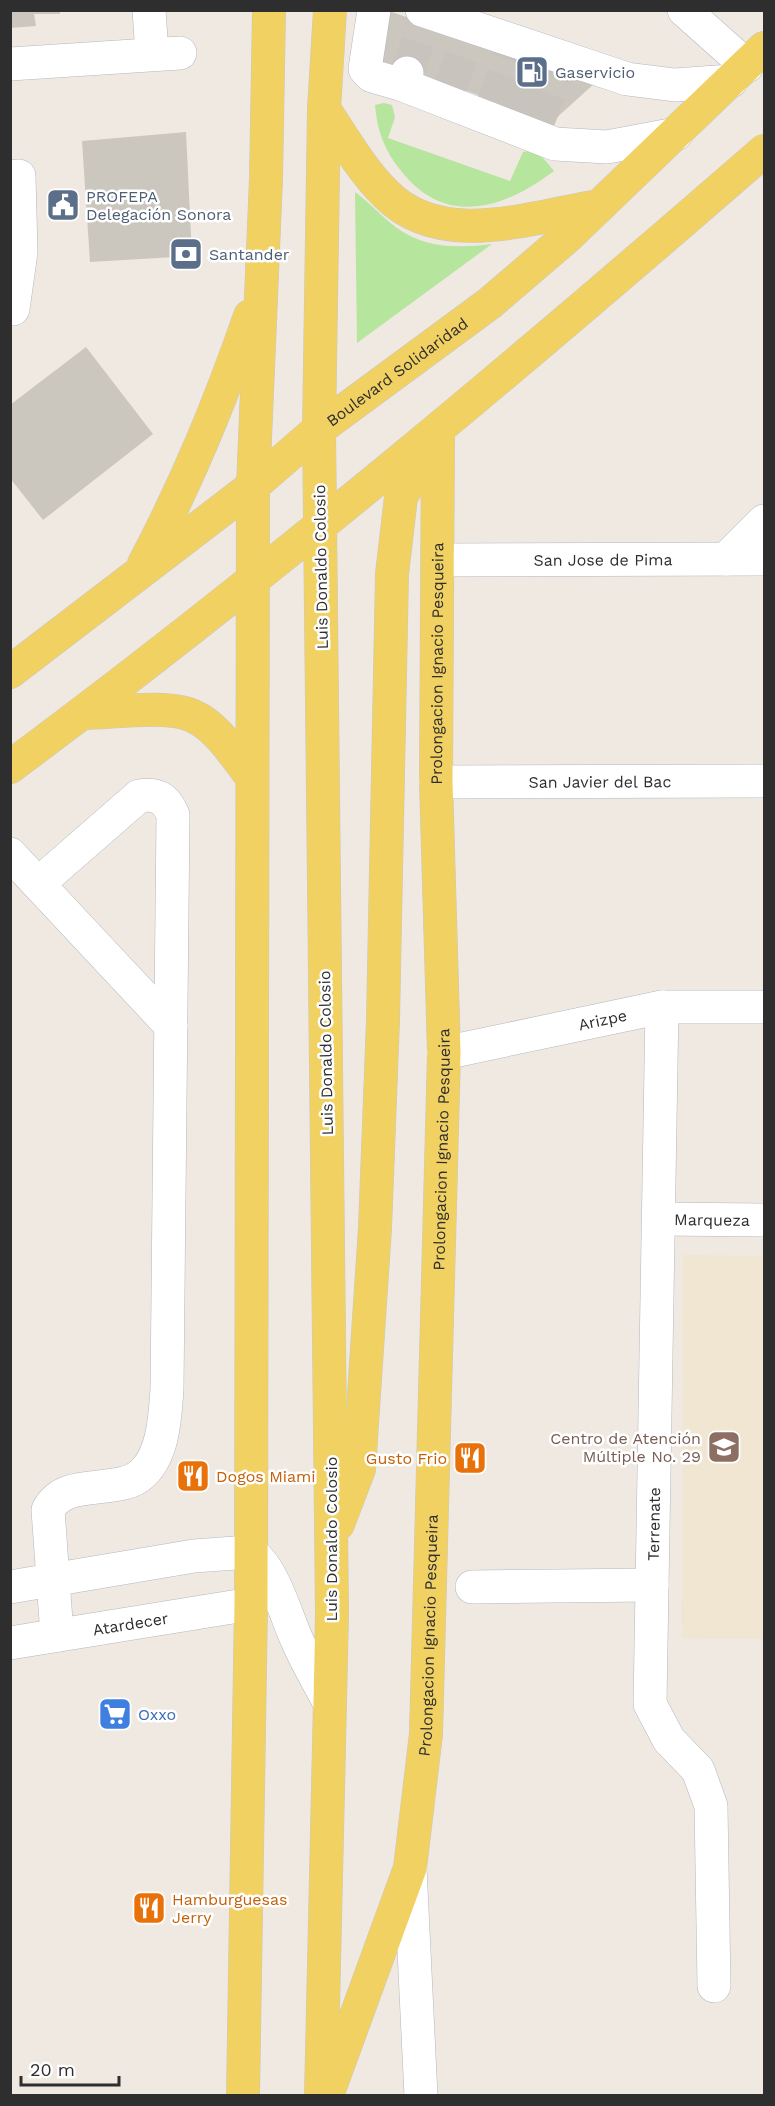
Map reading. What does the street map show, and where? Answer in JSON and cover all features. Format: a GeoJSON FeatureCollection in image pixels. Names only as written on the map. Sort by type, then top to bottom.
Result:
{"type":"FeatureCollection","features":[{"type":"Feature","properties":{"kind":"main road"},"geometry":{"type":"LineString","coordinates":[[243,2096],[251,1604],[249,1551],[253,486],[269,10]]}},
{"type":"Feature","properties":{"kind":"main road","name":"Luis Donaldo Colosio"},"geometry":{"type":"LineString","coordinates":[[321,2096],[332,1543],[319,429],[324,109],[330,10]]}},
{"type":"Feature","properties":{"kind":"main road","name":"Boulevard Solidaridad"},"geometry":{"type":"LineString","coordinates":[[10,672],[253,486],[319,429],[490,303],[567,237],[748,65]]}},
{"type":"Feature","properties":{"kind":"main road"},"geometry":{"type":"LineString","coordinates":[[324,109],[386,195],[409,213],[432,223],[460,227],[494,225],[599,206]]}},
{"type":"Feature","properties":{"kind":"main road"},"geometry":{"type":"LineString","coordinates":[[10,767],[82,714],[438,431],[765,151]]}},
{"type":"Feature","properties":{"kind":"main road"},"geometry":{"type":"LineString","coordinates":[[140,572],[184,488],[217,411],[261,284]]}},
{"type":"Feature","properties":{"kind":"main road"},"geometry":{"type":"LineString","coordinates":[[332,1543],[359,1469],[375,1228],[383,1020],[392,574],[395,534],[401,497],[438,431]]}},
{"type":"Feature","properties":{"kind":"main road","name":"Prolongacion Ignacio Pesqueira"},"geometry":{"type":"LineString","coordinates":[[328,2096],[410,1868],[426,1734],[444,1053],[436,782],[438,431]]}},
{"type":"Feature","properties":{"kind":"main road"},"geometry":{"type":"LineString","coordinates":[[82,714],[169,711],[193,716],[211,729],[251,776]]}},
{"type":"Feature","properties":{"kind":"street"},"geometry":{"type":"LineString","coordinates":[[10,64],[166,53],[149,10]]}},
{"type":"Feature","properties":{"kind":"street"},"geometry":{"type":"LineString","coordinates":[[374,10],[365,69],[372,76],[470,104],[555,144],[607,147],[675,134]]}},
{"type":"Feature","properties":{"kind":"street"},"geometry":{"type":"LineString","coordinates":[[488,38],[616,76],[650,83],[695,85],[748,65],[684,10]]}},
{"type":"Feature","properties":{"kind":"street"},"geometry":{"type":"LineString","coordinates":[[10,177],[19,176],[21,252],[13,309],[10,308]]}},
{"type":"Feature","properties":{"kind":"street"},"geometry":{"type":"LineString","coordinates":[[726,559],[765,522]]}},
{"type":"Feature","properties":{"kind":"street","name":"San Jose de Pima"},"geometry":{"type":"LineString","coordinates":[[439,560],[765,559]]}},
{"type":"Feature","properties":{"kind":"street","name":"San Javier del Bac"},"geometry":{"type":"LineString","coordinates":[[436,782],[765,781]]}},
{"type":"Feature","properties":{"kind":"street"},"geometry":{"type":"LineString","coordinates":[[38,884],[139,796],[150,794],[161,797],[169,805],[173,815],[167,1389],[164,1420],[152,1459],[145,1471],[135,1479],[67,1492],[52,1502],[48,1510],[57,1635]]}},
{"type":"Feature","properties":{"kind":"street"},"geometry":{"type":"LineString","coordinates":[[10,854],[171,1026]]}},
{"type":"Feature","properties":{"kind":"street","name":"Arizpe"},"geometry":{"type":"LineString","coordinates":[[444,1053],[662,1007],[765,1007]]}},
{"type":"Feature","properties":{"kind":"street","name":"Terrenate"},"geometry":{"type":"LineString","coordinates":[[662,1007],[650,1704],[669,1740],[698,1770],[711,1806],[714,1986]]}},
{"type":"Feature","properties":{"kind":"street","name":"Marqueza"},"geometry":{"type":"LineString","coordinates":[[660,1219],[765,1220]]}},
{"type":"Feature","properties":{"kind":"street"},"geometry":{"type":"LineString","coordinates":[[10,1587],[194,1556],[249,1551],[256,1555],[266,1569],[297,1642],[329,1702]]}},
{"type":"Feature","properties":{"kind":"street"},"geometry":{"type":"LineString","coordinates":[[472,1587],[652,1584]]}},
{"type":"Feature","properties":{"kind":"street","name":"Atardecer"},"geometry":{"type":"LineString","coordinates":[[10,1643],[251,1604]]}},
{"type":"Feature","properties":{"kind":"street","name":"Prolongacion Ignacio Pesqueira"},"geometry":{"type":"LineString","coordinates":[[410,1868],[421,2096]]}},
{"type":"Feature","properties":{"kind":"shaded area","name":"Centro de Atención Múltiple No. 29"},"geometry":{"type":"Polygon","coordinates":[[[683,1255],[764,1256],[764,1639],[682,1638],[683,1255]]]}},
{"type":"Feature","properties":{"kind":"green space"},"geometry":{"type":"Polygon","coordinates":[[[384,103],[392,105],[395,117],[388,138],[510,181],[523,152],[537,154],[554,171],[516,195],[496,202],[476,206],[457,206],[438,201],[419,190],[402,172],[387,149],[380,132],[375,105],[384,103]]]}},
{"type":"Feature","properties":{"kind":"green space"},"geometry":{"type":"Polygon","coordinates":[[[355,192],[397,228],[419,240],[455,246],[492,244],[357,343],[355,192]]]}},
{"type":"Feature","properties":{"kind":"building"},"geometry":{"type":"Polygon","coordinates":[[[10,10],[60,10],[60,14],[34,14],[36,26],[10,28],[10,10]]]}},
{"type":"Feature","properties":{"kind":"building"},"geometry":{"type":"Polygon","coordinates":[[[383,10],[595,83],[553,121],[383,62],[383,10]]]}},
{"type":"Feature","properties":{"kind":"building"},"geometry":{"type":"Polygon","coordinates":[[[186,132],[192,256],[90,262],[82,141],[186,132]]]}},
{"type":"Feature","properties":{"kind":"building"},"geometry":{"type":"Polygon","coordinates":[[[86,347],[153,434],[43,520],[10,478],[10,405],[86,347]]]}},
{"type":"Feature","properties":{"kind":"tunnel"},"geometry":{"type":"LineString","coordinates":[[407,73],[425,22]]}},
{"type":"Feature","properties":{"kind":"tunnel"},"geometry":{"type":"LineString","coordinates":[[450,88],[469,36]]}},
{"type":"Feature","properties":{"kind":"tunnel"},"geometry":{"type":"LineString","coordinates":[[492,106],[512,52]]}},
{"type":"Feature","properties":{"kind":"tunnel"},"geometry":{"type":"LineString","coordinates":[[516,115],[536,60]]}},
{"type":"Feature","properties":{"kind":"tunnel"},"geometry":{"type":"LineString","coordinates":[[537,124],[560,68]]}},
{"type":"Feature","properties":{"kind":"place","name":"Gaservicio"},"geometry":{"type":"Point","coordinates":[532,72]}},
{"type":"Feature","properties":{"kind":"place","name":"PROFEPA Delegación Sonora"},"geometry":{"type":"Point","coordinates":[63,205]}},
{"type":"Feature","properties":{"kind":"place","name":"Santander"},"geometry":{"type":"Point","coordinates":[186,254]}},
{"type":"Feature","properties":{"kind":"place","name":"Centro de Atención Múltiple No. 29"},"geometry":{"type":"Point","coordinates":[724,1447]}},
{"type":"Feature","properties":{"kind":"place","name":"Gusto Frio"},"geometry":{"type":"Point","coordinates":[470,1458]}},
{"type":"Feature","properties":{"kind":"place","name":"Dogos Miami"},"geometry":{"type":"Point","coordinates":[193,1476]}},
{"type":"Feature","properties":{"kind":"place","name":"Oxxo"},"geometry":{"type":"Point","coordinates":[115,1714]}},
{"type":"Feature","properties":{"kind":"place","name":"Hamburguesas Jerry"},"geometry":{"type":"Point","coordinates":[149,1908]}}]}
